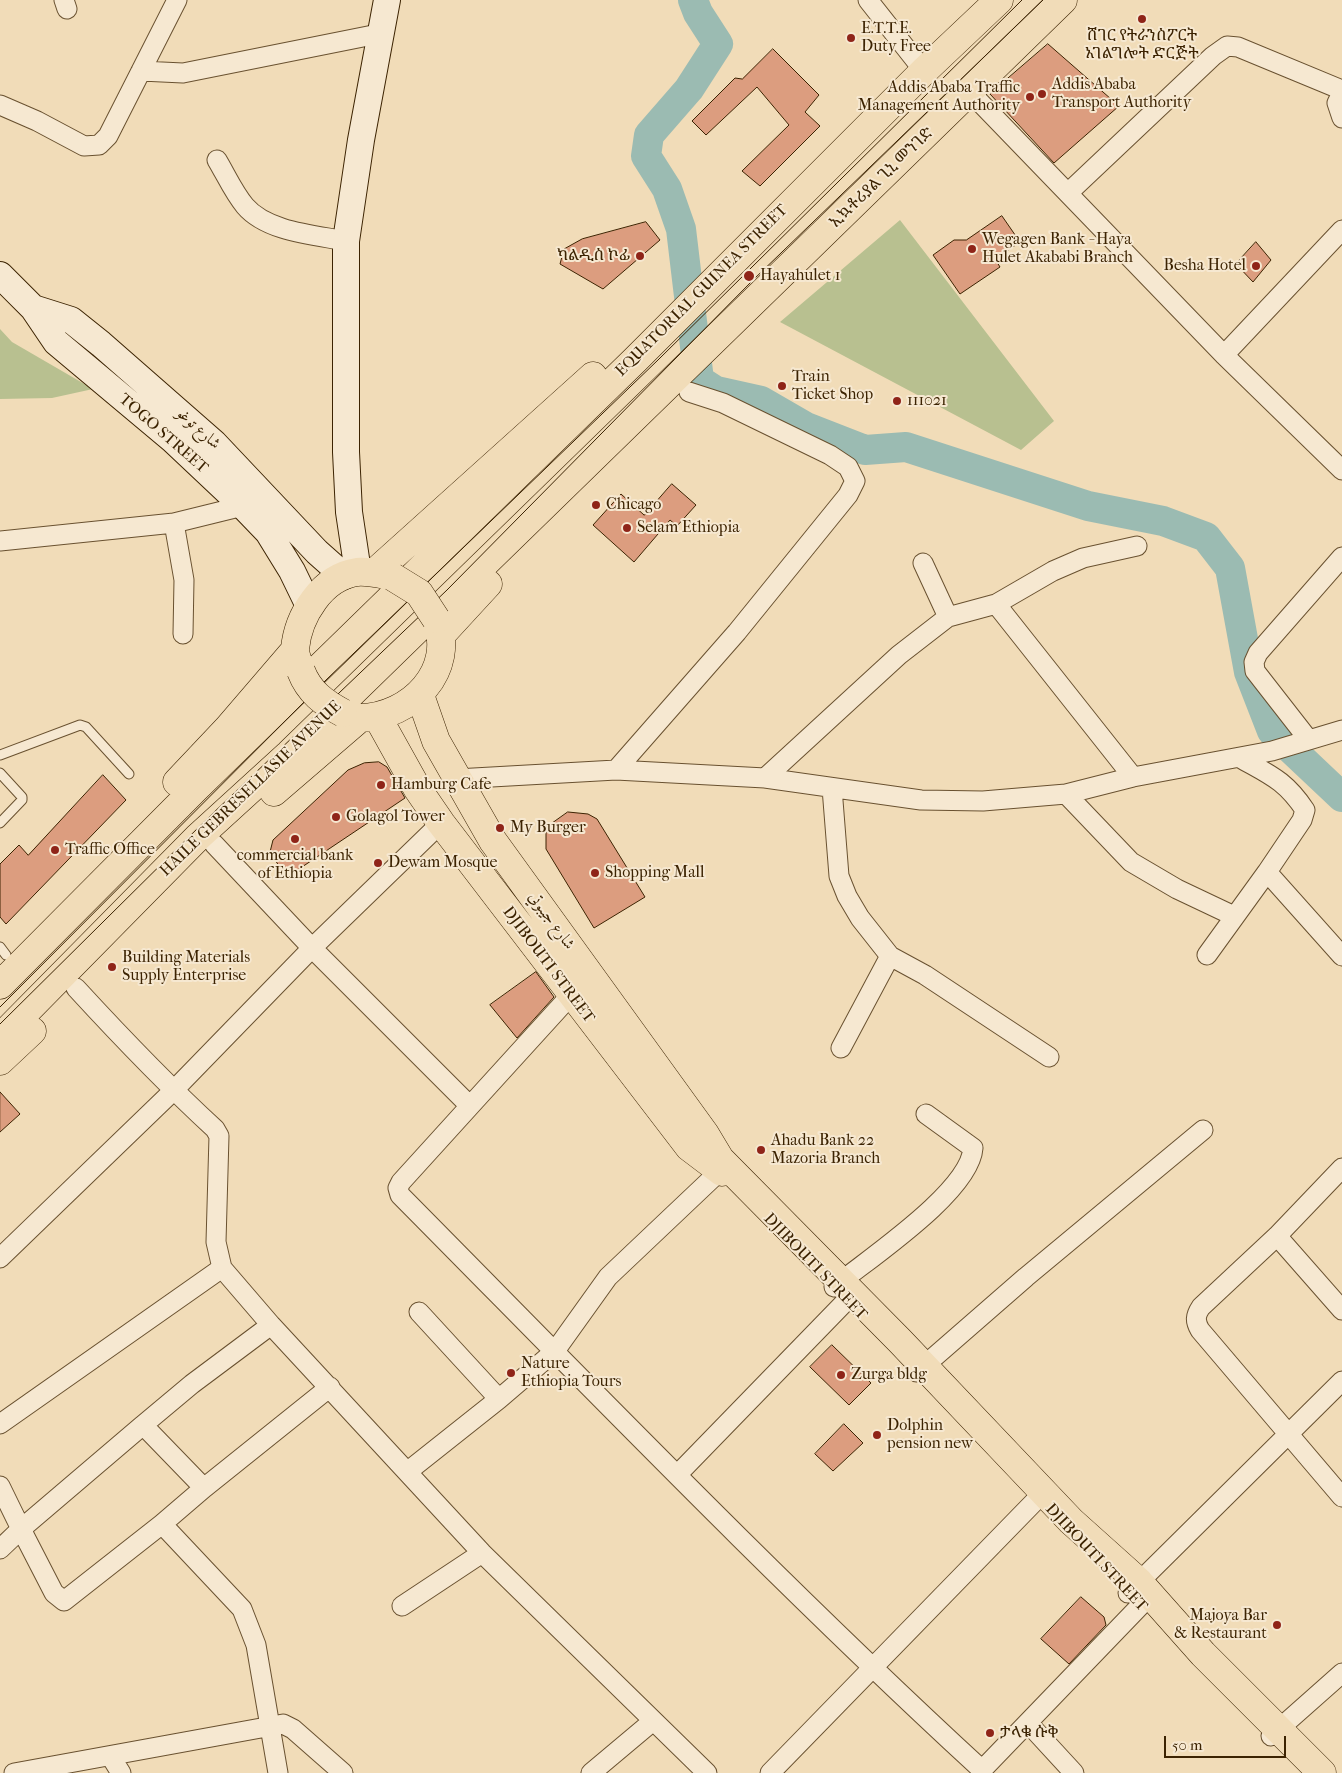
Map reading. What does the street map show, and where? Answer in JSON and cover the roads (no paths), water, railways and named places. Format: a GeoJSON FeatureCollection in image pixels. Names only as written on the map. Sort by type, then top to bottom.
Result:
{"type":"FeatureCollection","features":[{"type":"Feature","properties":{"kind":"main road","name":"EQUATORIAL GUINEA STREET"},"geometry":{"type":"LineString","coordinates":[[0,985],[196,789],[627,367],[671,321],[924,71],[999,0]]}},
{"type":"Feature","properties":{"kind":"main road","name":"ኢኳቶሪያል ጊኒ መንገድ"},"geometry":{"type":"LineString","coordinates":[[689,384],[734,330],[1064,0]]}},
{"type":"Feature","properties":{"kind":"main road"},"geometry":{"type":"LineString","coordinates":[[360,716],[317,696],[306,683],[298,661],[301,621],[309,606],[320,593],[367,574],[634,339],[671,321]]}},
{"type":"Feature","properties":{"kind":"main road"},"geometry":{"type":"LineString","coordinates":[[439,626],[480,591],[689,384]]}},
{"type":"Feature","properties":{"kind":"main road","name":"HAILE GEBRESELLASIE AVENUE"},"geometry":{"type":"LineString","coordinates":[[0,1038],[198,837],[288,754],[506,542],[689,384]]}},
{"type":"Feature","properties":{"kind":"main road"},"geometry":{"type":"LineString","coordinates":[[0,1061],[76,988],[214,844],[360,716],[400,709],[420,695],[438,663],[439,626],[419,593],[367,574]]}},
{"type":"Feature","properties":{"kind":"main road"},"geometry":{"type":"LineString","coordinates":[[2,954],[155,805],[228,728],[298,661]]}},
{"type":"Feature","properties":{"kind":"main road","name":"شارع جيبوتي"},"geometry":{"type":"LineString","coordinates":[[420,695],[436,741],[493,841],[705,1134]]}},
{"type":"Feature","properties":{"kind":"main road","name":"DJIBOUTI STREET"},"geometry":{"type":"LineString","coordinates":[[360,716],[417,788],[441,823],[571,995],[689,1147],[720,1170],[1030,1476],[1136,1594]]}},
{"type":"Feature","properties":{"kind":"main road","name":"DJIBOUTI STREET"},"geometry":{"type":"LineString","coordinates":[[705,1134],[720,1159],[840,1290]]}},
{"type":"Feature","properties":{"kind":"main road","name":"DJIBOUTI STREET"},"geometry":{"type":"LineString","coordinates":[[920,1369],[1038,1497],[1275,1733],[1322,1773]]}},
{"type":"Feature","properties":{"kind":"main road","name":"DJIBOUTI STREET"},"geometry":{"type":"LineString","coordinates":[[1275,1733],[1307,1773]]}},
{"type":"Feature","properties":{"kind":"street"},"geometry":{"type":"LineString","coordinates":[[0,105],[37,121],[84,146],[99,144],[108,136],[177,0]]}},
{"type":"Feature","properties":{"kind":"street"},"geometry":{"type":"LineString","coordinates":[[367,574],[349,512],[346,452],[346,241],[361,140],[383,32],[387,0]]}},
{"type":"Feature","properties":{"kind":"street"},"geometry":{"type":"LineString","coordinates":[[868,0],[924,71]]}},
{"type":"Feature","properties":{"kind":"street"},"geometry":{"type":"LineString","coordinates":[[141,71],[183,73],[383,32]]}},
{"type":"Feature","properties":{"kind":"street"},"geometry":{"type":"LineString","coordinates":[[1068,193],[1213,56],[1227,46],[1238,46],[1342,92],[1337,103],[1342,118]]}},
{"type":"Feature","properties":{"kind":"street"},"geometry":{"type":"LineString","coordinates":[[970,92],[1224,355],[1342,470]]}},
{"type":"Feature","properties":{"kind":"street"},"geometry":{"type":"LineString","coordinates":[[217,160],[246,206],[258,217],[278,226],[346,241]]}},
{"type":"Feature","properties":{"kind":"street"},"geometry":{"type":"LineString","coordinates":[[1224,355],[1339,238]]}},
{"type":"Feature","properties":{"kind":"street","name":"TOGO STREET"},"geometry":{"type":"LineString","coordinates":[[0,276],[33,308],[56,342],[173,440],[268,532],[292,571],[309,606]]}},
{"type":"Feature","properties":{"kind":"street","name":"شارع توغو"},"geometry":{"type":"LineString","coordinates":[[33,308],[71,320],[214,443],[317,552],[367,574]]}},
{"type":"Feature","properties":{"kind":"street"},"geometry":{"type":"LineString","coordinates":[[616,770],[737,632],[848,495],[855,481],[848,467],[830,455],[723,403],[689,384]]}},
{"type":"Feature","properties":{"kind":"street"},"geometry":{"type":"LineString","coordinates":[[0,541],[174,523],[243,506]]}},
{"type":"Feature","properties":{"kind":"street"},"geometry":{"type":"LineString","coordinates":[[174,523],[184,580],[183,634]]}},
{"type":"Feature","properties":{"kind":"street"},"geometry":{"type":"LineString","coordinates":[[765,778],[899,655],[948,617],[996,604],[1053,571],[1083,558],[1137,546]]}},
{"type":"Feature","properties":{"kind":"street"},"geometry":{"type":"LineString","coordinates":[[1301,742],[1255,671],[1254,662],[1258,653],[1342,557]]}},
{"type":"Feature","properties":{"kind":"street"},"geometry":{"type":"LineString","coordinates":[[923,563],[948,617]]}},
{"type":"Feature","properties":{"kind":"street"},"geometry":{"type":"LineString","coordinates":[[996,604],[1133,777]]}},
{"type":"Feature","properties":{"kind":"street"},"geometry":{"type":"LineString","coordinates":[[456,779],[616,770],[765,778],[921,800],[984,801],[1066,794],[1133,777],[1272,751],[1342,730]]}},
{"type":"Feature","properties":{"kind":"street"},"geometry":{"type":"LineString","coordinates":[[1207,955],[1267,872],[1302,820],[1305,810],[1285,784],[1240,758]]}},
{"type":"Feature","properties":{"kind":"street"},"geometry":{"type":"LineString","coordinates":[[832,788],[839,876],[847,896],[860,918],[890,956],[926,975],[1049,1057]]}},
{"type":"Feature","properties":{"kind":"street"},"geometry":{"type":"LineString","coordinates":[[1066,794],[1131,862],[1234,916]]}},
{"type":"Feature","properties":{"kind":"street"},"geometry":{"type":"LineString","coordinates":[[0,1258],[174,1091],[312,948],[441,823]]}},
{"type":"Feature","properties":{"kind":"street"},"geometry":{"type":"LineString","coordinates":[[214,844],[312,948],[470,1106]]}},
{"type":"Feature","properties":{"kind":"street"},"geometry":{"type":"LineString","coordinates":[[1267,872],[1342,956]]}},
{"type":"Feature","properties":{"kind":"street"},"geometry":{"type":"LineString","coordinates":[[841,1048],[890,956]]}},
{"type":"Feature","properties":{"kind":"street"},"geometry":{"type":"LineString","coordinates":[[76,988],[174,1091],[215,1129],[219,1136],[216,1242],[222,1268],[271,1325],[482,1553],[707,1773]]}},
{"type":"Feature","properties":{"kind":"street"},"geometry":{"type":"LineString","coordinates":[[571,995],[401,1182],[398,1188],[400,1195],[677,1476],[873,1669],[980,1771],[1028,1723],[1136,1594],[1288,1432],[1342,1381]]}},
{"type":"Feature","properties":{"kind":"street"},"geometry":{"type":"LineString","coordinates":[[677,1476],[840,1290],[941,1200],[965,1171],[972,1156],[972,1148],[926,1114]]}},
{"type":"Feature","properties":{"kind":"street"},"geometry":{"type":"LineString","coordinates":[[920,1369],[1026,1277],[1204,1130]]}},
{"type":"Feature","properties":{"kind":"street"},"geometry":{"type":"LineString","coordinates":[[1342,1168],[1277,1236],[1201,1307],[1197,1313],[1196,1321],[1200,1330],[1342,1497]]}},
{"type":"Feature","properties":{"kind":"street"},"geometry":{"type":"LineString","coordinates":[[407,1472],[500,1399],[554,1351],[608,1277],[720,1170]]}},
{"type":"Feature","properties":{"kind":"street"},"geometry":{"type":"LineString","coordinates":[[1277,1236],[1342,1310]]}},
{"type":"Feature","properties":{"kind":"street"},"geometry":{"type":"LineString","coordinates":[[0,1424],[222,1268]]}},
{"type":"Feature","properties":{"kind":"street"},"geometry":{"type":"LineString","coordinates":[[420,1312],[500,1399]]}},
{"type":"Feature","properties":{"kind":"street"},"geometry":{"type":"LineString","coordinates":[[0,1549],[143,1424],[192,1384],[271,1325]]}},
{"type":"Feature","properties":{"kind":"street"},"geometry":{"type":"LineString","coordinates":[[0,1486],[54,1593],[64,1601],[330,1387]]}},
{"type":"Feature","properties":{"kind":"street"},"geometry":{"type":"LineString","coordinates":[[143,1424],[204,1488]]}},
{"type":"Feature","properties":{"kind":"street"},"geometry":{"type":"LineString","coordinates":[[770,1773],[1038,1497]]}},
{"type":"Feature","properties":{"kind":"street"},"geometry":{"type":"LineString","coordinates":[[162,1524],[242,1609],[256,1645],[278,1773]]}},
{"type":"Feature","properties":{"kind":"street"},"geometry":{"type":"LineString","coordinates":[[402,1606],[482,1553]]}},
{"type":"Feature","properties":{"kind":"street"},"geometry":{"type":"LineString","coordinates":[[1275,1733],[1342,1673]]}},
{"type":"Feature","properties":{"kind":"street"},"geometry":{"type":"LineString","coordinates":[[591,1773],[652,1721]]}},
{"type":"Feature","properties":{"kind":"street"},"geometry":{"type":"LineString","coordinates":[[1028,1723],[1074,1773]]}},
{"type":"Feature","properties":{"kind":"street"},"geometry":{"type":"LineString","coordinates":[[14,1773],[111,1757],[283,1724],[293,1730],[343,1773]]}},
{"type":"Feature","properties":{"kind":"street"},"geometry":{"type":"LineString","coordinates":[[111,1757],[121,1773]]}},
{"type":"Feature","properties":{"kind":"lane"},"geometry":{"type":"LineString","coordinates":[[0,755],[80,725],[86,727],[129,774]]}},
{"type":"Feature","properties":{"kind":"lane"},"geometry":{"type":"LineString","coordinates":[[0,773],[22,797],[0,823]]}},
{"type":"Feature","properties":{"kind":"waterway"},"geometry":{"type":"LineString","coordinates":[[693,0],[698,13],[718,44],[689,89],[649,135],[646,156],[667,189],[681,229],[699,380],[716,391],[761,401],[806,427],[865,450],[906,447],[1088,506],[1163,521],[1206,537],[1230,568],[1249,672],[1272,731],[1342,797]]}},
{"type":"Feature","properties":{"kind":"tram line"},"geometry":{"type":"LineString","coordinates":[[0,1007],[326,680],[658,360],[1022,0]]}},
{"type":"Feature","properties":{"kind":"tram line"},"geometry":{"type":"LineString","coordinates":[[0,1024],[209,817],[447,590],[753,280],[1043,0]]}},
{"type":"Feature","properties":{"kind":"place","name":"ሸገር የትራንስፖርት አገልግሎት ድርጅት"},"geometry":{"type":"Point","coordinates":[1142,19]}},
{"type":"Feature","properties":{"kind":"place","name":"E.T.T.E. Duty Free"},"geometry":{"type":"Point","coordinates":[851,38]}},
{"type":"Feature","properties":{"kind":"place","name":"Addis Ababa Transport Authority"},"geometry":{"type":"Point","coordinates":[1042,94]}},
{"type":"Feature","properties":{"kind":"place","name":"Addis Ababa Traffic Management Authority"},"geometry":{"type":"Point","coordinates":[1030,97]}},
{"type":"Feature","properties":{"kind":"place","name":"Wegagen Bank - Haya Hulet Akababi Branch"},"geometry":{"type":"Point","coordinates":[972,249]}},
{"type":"Feature","properties":{"kind":"place","name":"ካልዲስ ኮፊ"},"geometry":{"type":"Point","coordinates":[640,256]}},
{"type":"Feature","properties":{"kind":"place","name":"Besha Hotel"},"geometry":{"type":"Point","coordinates":[1256,266]}},
{"type":"Feature","properties":{"kind":"place","name":"Hayahulet 1"},"geometry":{"type":"Point","coordinates":[749,276]}},
{"type":"Feature","properties":{"kind":"place","name":"Train Ticket Shop"},"geometry":{"type":"Point","coordinates":[782,386]}},
{"type":"Feature","properties":{"kind":"place","name":"111021"},"geometry":{"type":"Point","coordinates":[897,401]}},
{"type":"Feature","properties":{"kind":"place","name":"Chicago"},"geometry":{"type":"Point","coordinates":[596,505]}},
{"type":"Feature","properties":{"kind":"place","name":"Selam Ethiopia"},"geometry":{"type":"Point","coordinates":[627,528]}},
{"type":"Feature","properties":{"kind":"place","name":"Hamburg Cafe"},"geometry":{"type":"Point","coordinates":[381,785]}},
{"type":"Feature","properties":{"kind":"place","name":"Golagol Tower"},"geometry":{"type":"Point","coordinates":[336,817]}},
{"type":"Feature","properties":{"kind":"place","name":"My Burger"},"geometry":{"type":"Point","coordinates":[500,828]}},
{"type":"Feature","properties":{"kind":"place","name":"commercial bank of Ethiopia"},"geometry":{"type":"Point","coordinates":[295,839]}},
{"type":"Feature","properties":{"kind":"place","name":"Traffic Office"},"geometry":{"type":"Point","coordinates":[55,850]}},
{"type":"Feature","properties":{"kind":"place","name":"Dewam Mosque"},"geometry":{"type":"Point","coordinates":[378,863]}},
{"type":"Feature","properties":{"kind":"place","name":"Shopping Mall"},"geometry":{"type":"Point","coordinates":[595,873]}},
{"type":"Feature","properties":{"kind":"place","name":"Building Materials Supply Enterprise"},"geometry":{"type":"Point","coordinates":[112,967]}},
{"type":"Feature","properties":{"kind":"place","name":"Ahadu Bank 22 Mazoria Branch"},"geometry":{"type":"Point","coordinates":[761,1150]}},
{"type":"Feature","properties":{"kind":"place","name":"Nature Ethiopia Tours"},"geometry":{"type":"Point","coordinates":[511,1373]}},
{"type":"Feature","properties":{"kind":"place","name":"Zurga bldg"},"geometry":{"type":"Point","coordinates":[841,1375]}},
{"type":"Feature","properties":{"kind":"place","name":"Dolphin pension new"},"geometry":{"type":"Point","coordinates":[877,1435]}},
{"type":"Feature","properties":{"kind":"place","name":"Majoya Bar & Restaurant"},"geometry":{"type":"Point","coordinates":[1277,1625]}},
{"type":"Feature","properties":{"kind":"place","name":"ታላቁ ሱቅ"},"geometry":{"type":"Point","coordinates":[990,1733]}}]}
